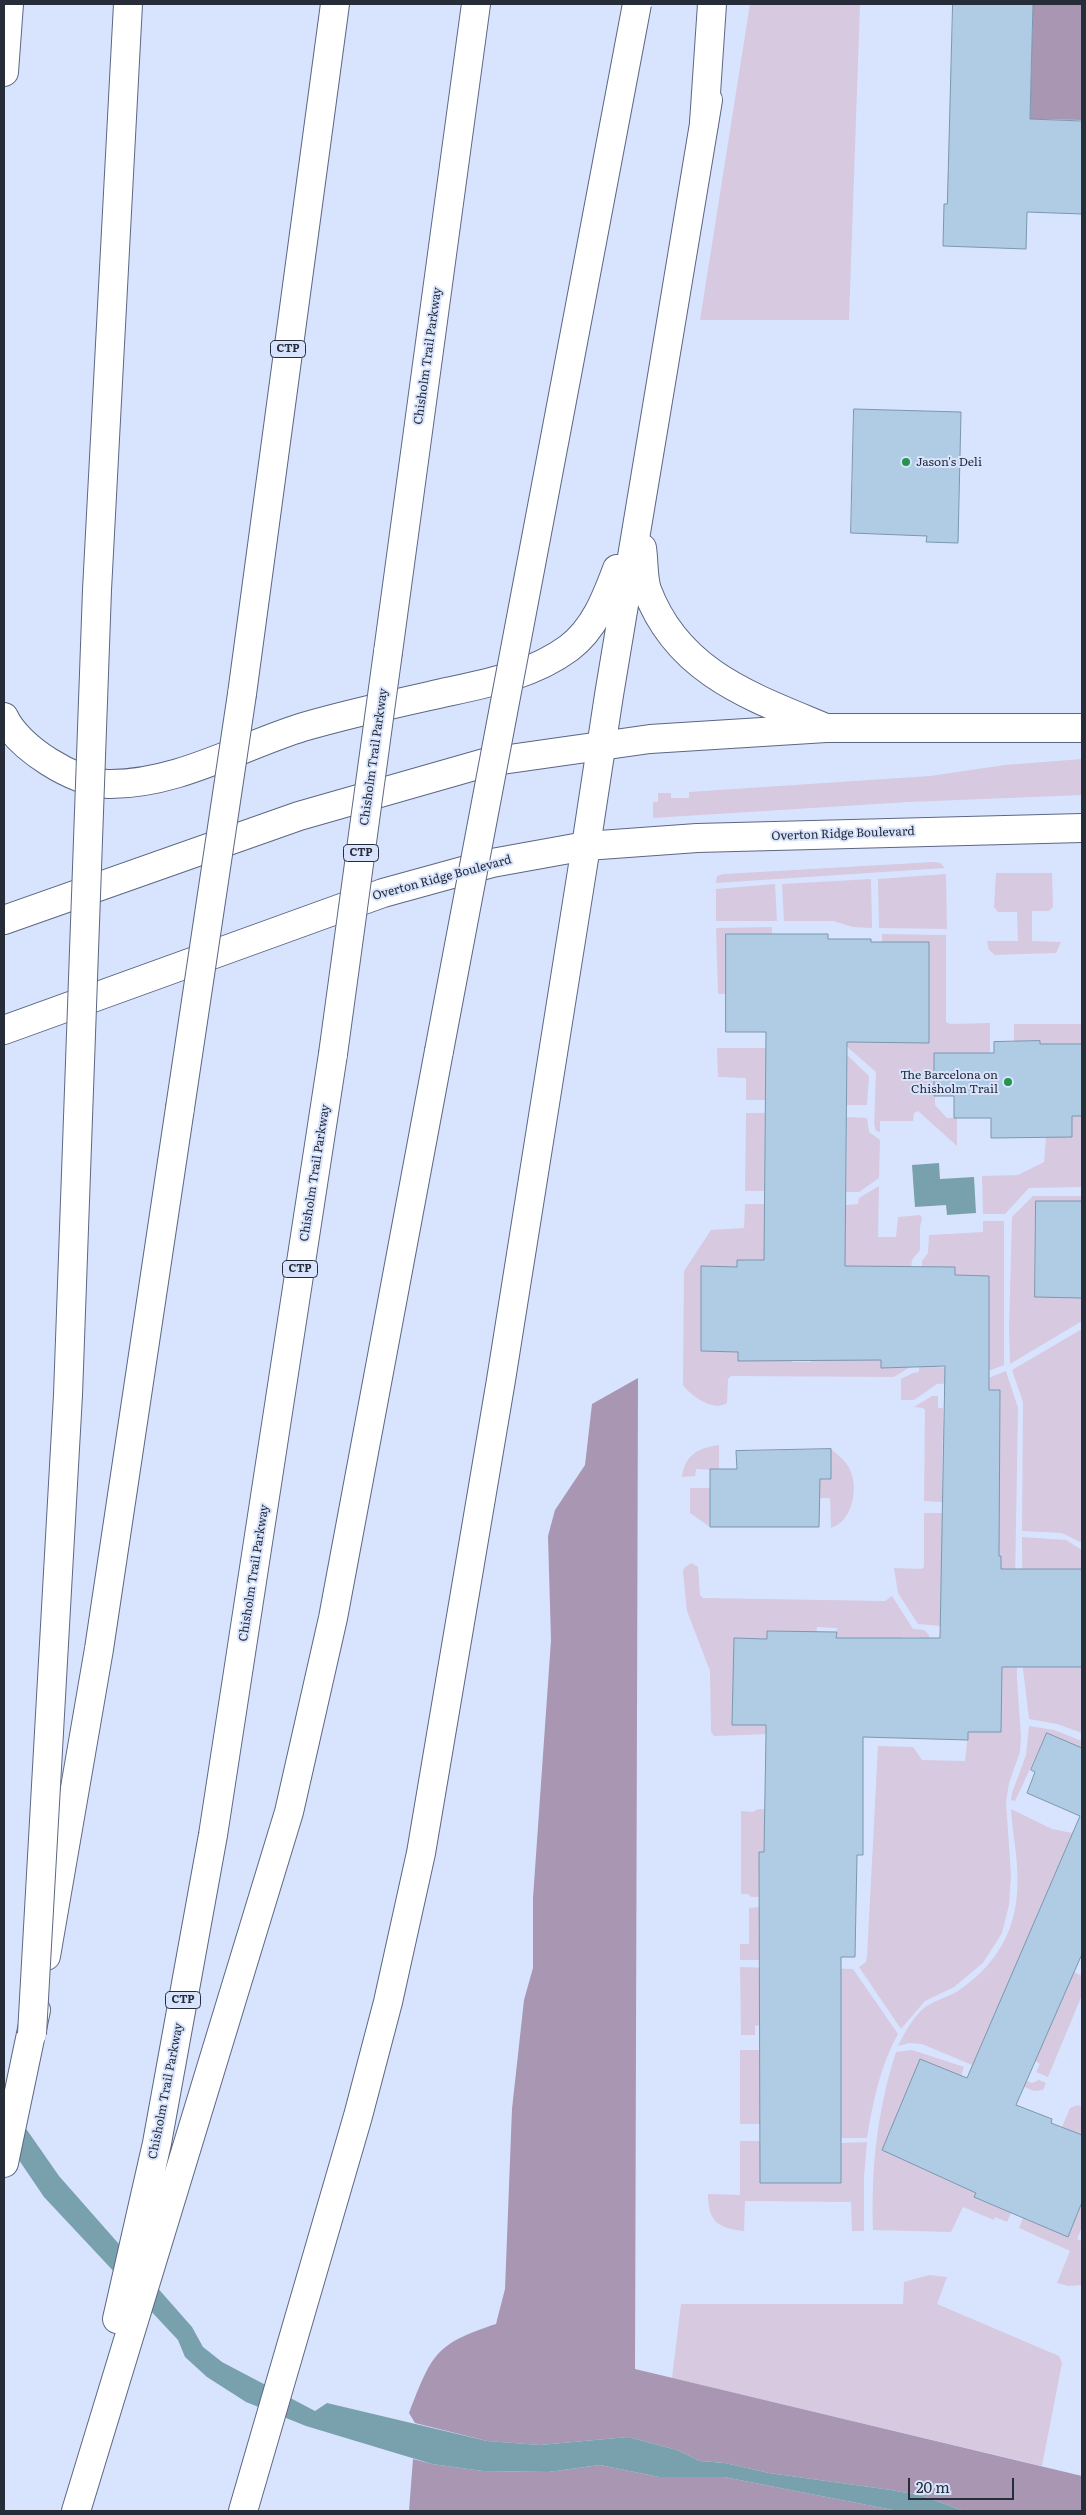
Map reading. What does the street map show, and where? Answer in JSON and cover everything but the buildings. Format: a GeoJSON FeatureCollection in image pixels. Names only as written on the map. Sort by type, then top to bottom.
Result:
{"type":"FeatureCollection","features":[{"type":"Feature","properties":{"kind":"main road"},"geometry":{"type":"LineString","coordinates":[[4,72],[9,4]]}},
{"type":"Feature","properties":{"kind":"main road"},"geometry":{"type":"LineString","coordinates":[[32,2034],[68,1395],[97,590],[128,4]]}},
{"type":"Feature","properties":{"kind":"main road","name":"CTP"},"geometry":{"type":"LineString","coordinates":[[4,2163],[32,2034],[99,1649],[242,694],[335,4]]}},
{"type":"Feature","properties":{"kind":"main road","name":"Chisholm Trail Parkway"},"geometry":{"type":"LineString","coordinates":[[75,2511],[157,2143],[213,1835],[268,1484],[332,1054],[476,4]]}},
{"type":"Feature","properties":{"kind":"main road"},"geometry":{"type":"LineString","coordinates":[[75,2511],[289,1812],[332,1618],[637,4]]}},
{"type":"Feature","properties":{"kind":"main road"},"geometry":{"type":"LineString","coordinates":[[704,123],[712,4]]}},
{"type":"Feature","properties":{"kind":"main road"},"geometry":{"type":"LineString","coordinates":[[245,2506],[358,2116],[388,2002],[421,1853],[502,1380],[601,744],[723,4]]}},
{"type":"Feature","properties":{"kind":"main road"},"geometry":{"type":"LineString","coordinates":[[4,717],[32,750],[66,773],[106,784],[144,783],[301,728],[350,714],[488,683],[537,668],[570,647],[601,612],[638,515]]}},
{"type":"Feature","properties":{"kind":"main road"},"geometry":{"type":"LineString","coordinates":[[638,515],[647,589],[668,632],[703,669],[749,696],[826,728]]}},
{"type":"Feature","properties":{"kind":"main road"},"geometry":{"type":"LineString","coordinates":[[4,920],[299,816],[488,762],[601,744],[650,739],[826,728],[1082,728]]}},
{"type":"Feature","properties":{"kind":"main road","name":"Overton Ridge Boulevard"},"geometry":{"type":"LineString","coordinates":[[4,1030],[383,893],[492,863],[586,846],[697,838],[1082,828]]}},
{"type":"Feature","properties":{"kind":"shaded area"},"geometry":{"type":"Polygon","coordinates":[[[750,4],[860,4],[849,320],[700,320],[750,4]]]}},
{"type":"Feature","properties":{"kind":"shaded area"},"geometry":{"type":"Polygon","coordinates":[[[1033,4],[1082,4],[1082,120],[1030,119],[1033,4]]]}},
{"type":"Feature","properties":{"kind":"shaded area"},"geometry":{"type":"Polygon","coordinates":[[[1082,759],[1082,795],[909,802],[653,818],[653,802],[658,802],[658,793],[671,793],[671,798],[689,798],[689,792],[930,776],[1005,765],[1082,759]]]}},
{"type":"Feature","properties":{"kind":"shaded area"},"geometry":{"type":"Polygon","coordinates":[[[940,863],[945,868],[716,883],[717,876],[724,874],[940,863]]]}},
{"type":"Feature","properties":{"kind":"shaded area"},"geometry":{"type":"Polygon","coordinates":[[[996,873],[1052,873],[1053,907],[1049,911],[1032,911],[1032,941],[1061,942],[1056,953],[995,955],[989,950],[987,941],[1018,941],[1017,912],[998,912],[994,907],[996,873]]]}},
{"type":"Feature","properties":{"kind":"shaded area"},"geometry":{"type":"Polygon","coordinates":[[[946,874],[947,929],[879,928],[878,879],[946,874]]]}},
{"type":"Feature","properties":{"kind":"shaded area"},"geometry":{"type":"Polygon","coordinates":[[[871,879],[872,928],[853,927],[833,921],[784,921],[782,884],[871,879]]]}},
{"type":"Feature","properties":{"kind":"shaded area"},"geometry":{"type":"Polygon","coordinates":[[[775,884],[777,921],[716,921],[716,889],[775,884]]]}},
{"type":"Feature","properties":{"kind":"shaded area"},"geometry":{"type":"Polygon","coordinates":[[[772,927],[772,934],[726,934],[726,994],[718,994],[716,928],[772,927]]]}},
{"type":"Feature","properties":{"kind":"shaded area"},"geometry":{"type":"Polygon","coordinates":[[[882,934],[946,935],[946,1022],[950,1024],[990,1023],[990,1053],[935,1053],[935,1105],[947,1118],[957,1118],[957,1146],[918,1111],[914,1113],[913,1121],[880,1121],[880,1132],[876,1131],[874,1124],[876,1072],[846,1046],[785,1032],[884,1042],[929,1043],[929,943],[882,942],[882,934]]]}},
{"type":"Feature","properties":{"kind":"shaded area"},"geometry":{"type":"Polygon","coordinates":[[[1014,1024],[1082,1024],[1082,1044],[1040,1044],[1040,1041],[1014,1053],[1014,1024]]]}},
{"type":"Feature","properties":{"kind":"shaded area"},"geometry":{"type":"Polygon","coordinates":[[[717,1048],[783,1048],[845,1053],[869,1076],[867,1105],[847,1105],[847,1059],[766,1058],[765,1100],[746,1100],[746,1078],[718,1077],[717,1048]]]}},
{"type":"Feature","properties":{"kind":"shaded area"},"geometry":{"type":"Polygon","coordinates":[[[746,1113],[765,1113],[764,1191],[745,1191],[746,1113]]]}},
{"type":"Feature","properties":{"kind":"shaded area"},"geometry":{"type":"Polygon","coordinates":[[[1072,1116],[1082,1116],[1082,1187],[1029,1188],[1005,1214],[983,1214],[982,1176],[1018,1175],[1044,1162],[1046,1137],[1072,1137],[1072,1116]]]}},
{"type":"Feature","properties":{"kind":"shaded area"},"geometry":{"type":"Polygon","coordinates":[[[847,1117],[867,1118],[869,1132],[880,1140],[879,1178],[859,1192],[846,1192],[847,1117]]]}},
{"type":"Feature","properties":{"kind":"shaded area"},"geometry":{"type":"Polygon","coordinates":[[[879,1186],[878,1237],[896,1237],[898,1217],[920,1215],[922,1218],[920,1250],[912,1260],[911,1269],[888,1272],[887,1266],[882,1266],[881,1275],[737,1260],[737,1267],[701,1266],[701,1351],[792,1352],[792,1362],[811,1362],[811,1352],[881,1360],[881,1368],[910,1367],[894,1377],[731,1376],[728,1379],[727,1403],[715,1406],[691,1394],[683,1385],[684,1271],[711,1230],[744,1228],[745,1204],[764,1204],[764,1247],[845,1248],[846,1205],[858,1204],[859,1198],[879,1186]]]}},
{"type":"Feature","properties":{"kind":"shaded area"},"geometry":{"type":"Polygon","coordinates":[[[1033,1196],[1082,1196],[1082,1201],[1036,1201],[1035,1297],[1082,1298],[1082,1321],[1010,1364],[1009,1327],[1012,1217],[1033,1196]]]}},
{"type":"Feature","properties":{"kind":"shaded area"},"geometry":{"type":"Polygon","coordinates":[[[983,1221],[1004,1221],[1004,1365],[958,1383],[937,1384],[914,1400],[901,1400],[901,1379],[919,1372],[919,1367],[935,1363],[936,1367],[953,1368],[989,1360],[989,1276],[955,1275],[954,1267],[922,1269],[922,1261],[928,1253],[929,1235],[983,1232],[983,1221]]]}},
{"type":"Feature","properties":{"kind":"shaded area"},"geometry":{"type":"Polygon","coordinates":[[[1082,1329],[1082,1543],[1062,1533],[1022,1531],[1023,1402],[1012,1370],[1082,1329]]]}},
{"type":"Feature","properties":{"kind":"shaded area"},"geometry":{"type":"Polygon","coordinates":[[[1006,1371],[1018,1408],[1015,1583],[1017,1679],[1021,1737],[1020,1752],[1009,1783],[1006,1802],[1011,1875],[1009,1905],[1002,1933],[983,1963],[954,1987],[925,2001],[901,2029],[859,1967],[866,1962],[867,1957],[878,1746],[913,1747],[922,1760],[965,1761],[968,1732],[1001,1731],[1000,1391],[969,1390],[969,1386],[1006,1371]]]}},
{"type":"Feature","properties":{"kind":"shaded area"},"geometry":{"type":"Polygon","coordinates":[[[638,1378],[635,2369],[1082,2476],[1082,2511],[964,2511],[923,2496],[769,2473],[725,2463],[700,2461],[677,2450],[628,2437],[540,2445],[487,2441],[415,2423],[409,2413],[424,2377],[438,2354],[459,2338],[496,2324],[505,2289],[512,2109],[524,2000],[533,1968],[533,1898],[551,1640],[548,1536],[555,1510],[585,1465],[592,1404],[638,1378]]]}},
{"type":"Feature","properties":{"kind":"shaded area"},"geometry":{"type":"Polygon","coordinates":[[[932,1396],[938,1396],[938,1408],[943,1408],[942,1502],[924,1501],[925,1410],[914,1407],[932,1396]]]}},
{"type":"Feature","properties":{"kind":"shaded area"},"geometry":{"type":"Polygon","coordinates":[[[719,1445],[719,1480],[831,1479],[831,1449],[847,1464],[853,1477],[852,1504],[849,1512],[838,1525],[831,1528],[830,1498],[710,1498],[710,1527],[690,1513],[690,1488],[714,1488],[715,1470],[696,1469],[695,1476],[682,1477],[686,1463],[694,1454],[699,1450],[719,1445]]]}},
{"type":"Feature","properties":{"kind":"shaded area"},"geometry":{"type":"Polygon","coordinates":[[[924,1513],[942,1513],[940,1626],[918,1624],[898,1593],[894,1568],[921,1569],[924,1567],[924,1513]]]}},
{"type":"Feature","properties":{"kind":"shaded area"},"geometry":{"type":"Polygon","coordinates":[[[1022,1537],[1066,1540],[1082,1550],[1082,1569],[1044,1570],[1045,1667],[1082,1667],[1082,1733],[1057,1724],[1029,1719],[1023,1669],[1022,1537]]]}},
{"type":"Feature","properties":{"kind":"shaded area"},"geometry":{"type":"Polygon","coordinates":[[[691,1563],[698,1567],[700,1595],[703,1598],[885,1601],[892,1596],[913,1629],[924,1630],[929,1635],[929,1641],[918,1647],[919,1637],[902,1637],[901,1647],[853,1638],[836,1638],[837,1628],[817,1627],[816,1636],[792,1631],[768,1631],[767,1639],[734,1638],[732,1725],[766,1725],[766,1733],[769,1734],[714,1736],[711,1732],[710,1671],[687,1611],[683,1572],[684,1568],[691,1563]]]}},
{"type":"Feature","properties":{"kind":"shaded area"},"geometry":{"type":"Polygon","coordinates":[[[1029,1726],[1054,1730],[1082,1741],[1082,1748],[1047,1733],[1015,1801],[1011,1800],[1012,1793],[1026,1755],[1029,1726]]]}},
{"type":"Feature","properties":{"kind":"shaded area"},"geometry":{"type":"Polygon","coordinates":[[[758,1809],[765,1809],[764,1852],[759,1853],[759,1897],[751,1897],[748,1894],[741,1894],[741,1811],[753,1812],[758,1809]]]}},
{"type":"Feature","properties":{"kind":"shaded area"},"geometry":{"type":"Polygon","coordinates":[[[1011,1809],[1052,1829],[1082,1835],[1082,1840],[1072,1836],[977,2056],[1004,2072],[1032,2083],[1039,2080],[1046,2083],[1043,2090],[1034,2091],[922,2044],[909,2043],[898,2046],[922,2010],[928,2005],[958,1991],[974,1979],[987,1966],[1006,1938],[1016,1904],[1017,1886],[1011,1809]]]}},
{"type":"Feature","properties":{"kind":"shaded area"},"geometry":{"type":"Polygon","coordinates":[[[759,1907],[772,1960],[740,1960],[740,1944],[749,1944],[749,1908],[759,1907]]]}},
{"type":"Feature","properties":{"kind":"shaded area"},"geometry":{"type":"Polygon","coordinates":[[[740,1967],[774,1968],[760,2025],[755,2026],[755,2035],[741,2035],[740,1967]]]}},
{"type":"Feature","properties":{"kind":"shaded area"},"geometry":{"type":"Polygon","coordinates":[[[817,1968],[853,1969],[898,2034],[882,2071],[867,2138],[841,2138],[817,1968]]]}},
{"type":"Feature","properties":{"kind":"shaded area"},"geometry":{"type":"Polygon","coordinates":[[[1074,1972],[1082,1976],[1082,1995],[1048,2077],[1036,2072],[1040,2064],[1035,2061],[1074,1972]]]}},
{"type":"Feature","properties":{"kind":"shaded area"},"geometry":{"type":"Polygon","coordinates":[[[740,2050],[760,2050],[760,2124],[740,2124],[740,2050]]]}},
{"type":"Feature","properties":{"kind":"shaded area"},"geometry":{"type":"Polygon","coordinates":[[[912,2050],[964,2067],[961,2076],[882,2149],[976,2193],[975,2198],[1011,2213],[1007,2222],[995,2217],[994,2220],[963,2207],[951,2232],[873,2230],[874,2162],[884,2096],[896,2052],[912,2050]]]}},
{"type":"Feature","properties":{"kind":"shaded area"},"geometry":{"type":"Polygon","coordinates":[[[1078,2105],[1082,2107],[1082,2135],[1062,2127],[1070,2108],[1078,2105]]]}},
{"type":"Feature","properties":{"kind":"shaded area"},"geometry":{"type":"Polygon","coordinates":[[[740,2141],[760,2141],[760,2183],[841,2183],[841,2143],[867,2142],[864,2177],[864,2231],[852,2231],[851,2202],[745,2201],[744,2231],[727,2228],[716,2222],[708,2204],[708,2194],[740,2195],[740,2141]]]}},
{"type":"Feature","properties":{"kind":"shaded area"},"geometry":{"type":"Polygon","coordinates":[[[1082,2202],[1082,2227],[1077,2239],[1082,2241],[1082,2285],[1068,2286],[1057,2283],[1070,2251],[1019,2228],[1023,2218],[1068,2237],[1082,2202]]]}},
{"type":"Feature","properties":{"kind":"shaded area"},"geometry":{"type":"Polygon","coordinates":[[[929,2275],[947,2277],[937,2304],[1059,2356],[1062,2363],[1042,2466],[672,2378],[681,2304],[903,2304],[904,2282],[929,2275]]]}},
{"type":"Feature","properties":{"kind":"shaded area"},"geometry":{"type":"Polygon","coordinates":[[[413,2459],[432,2464],[483,2471],[548,2472],[600,2465],[659,2477],[724,2477],[898,2511],[409,2511],[413,2459]]]}},
{"type":"Feature","properties":{"kind":"water"},"geometry":{"type":"Polygon","coordinates":[[[939,1163],[940,1179],[974,1177],[976,1213],[947,1215],[946,1205],[915,1207],[912,1165],[939,1163]]]}},
{"type":"Feature","properties":{"kind":"water"},"geometry":{"type":"Polygon","coordinates":[[[4,2097],[59,2176],[192,2327],[203,2347],[222,2362],[315,2411],[327,2403],[487,2441],[540,2445],[628,2437],[677,2450],[700,2461],[725,2463],[769,2473],[923,2496],[964,2511],[898,2511],[724,2477],[659,2477],[600,2465],[548,2472],[483,2471],[432,2464],[306,2426],[246,2402],[207,2377],[185,2357],[178,2340],[44,2197],[4,2138],[4,2097]]]}},
{"type":"Feature","properties":{"kind":"place","name":"Jason's Deli"},"geometry":{"type":"Point","coordinates":[906,462]}},
{"type":"Feature","properties":{"kind":"place","name":"The Barcelona on Chisholm Trail"},"geometry":{"type":"Point","coordinates":[1008,1082]}}]}
